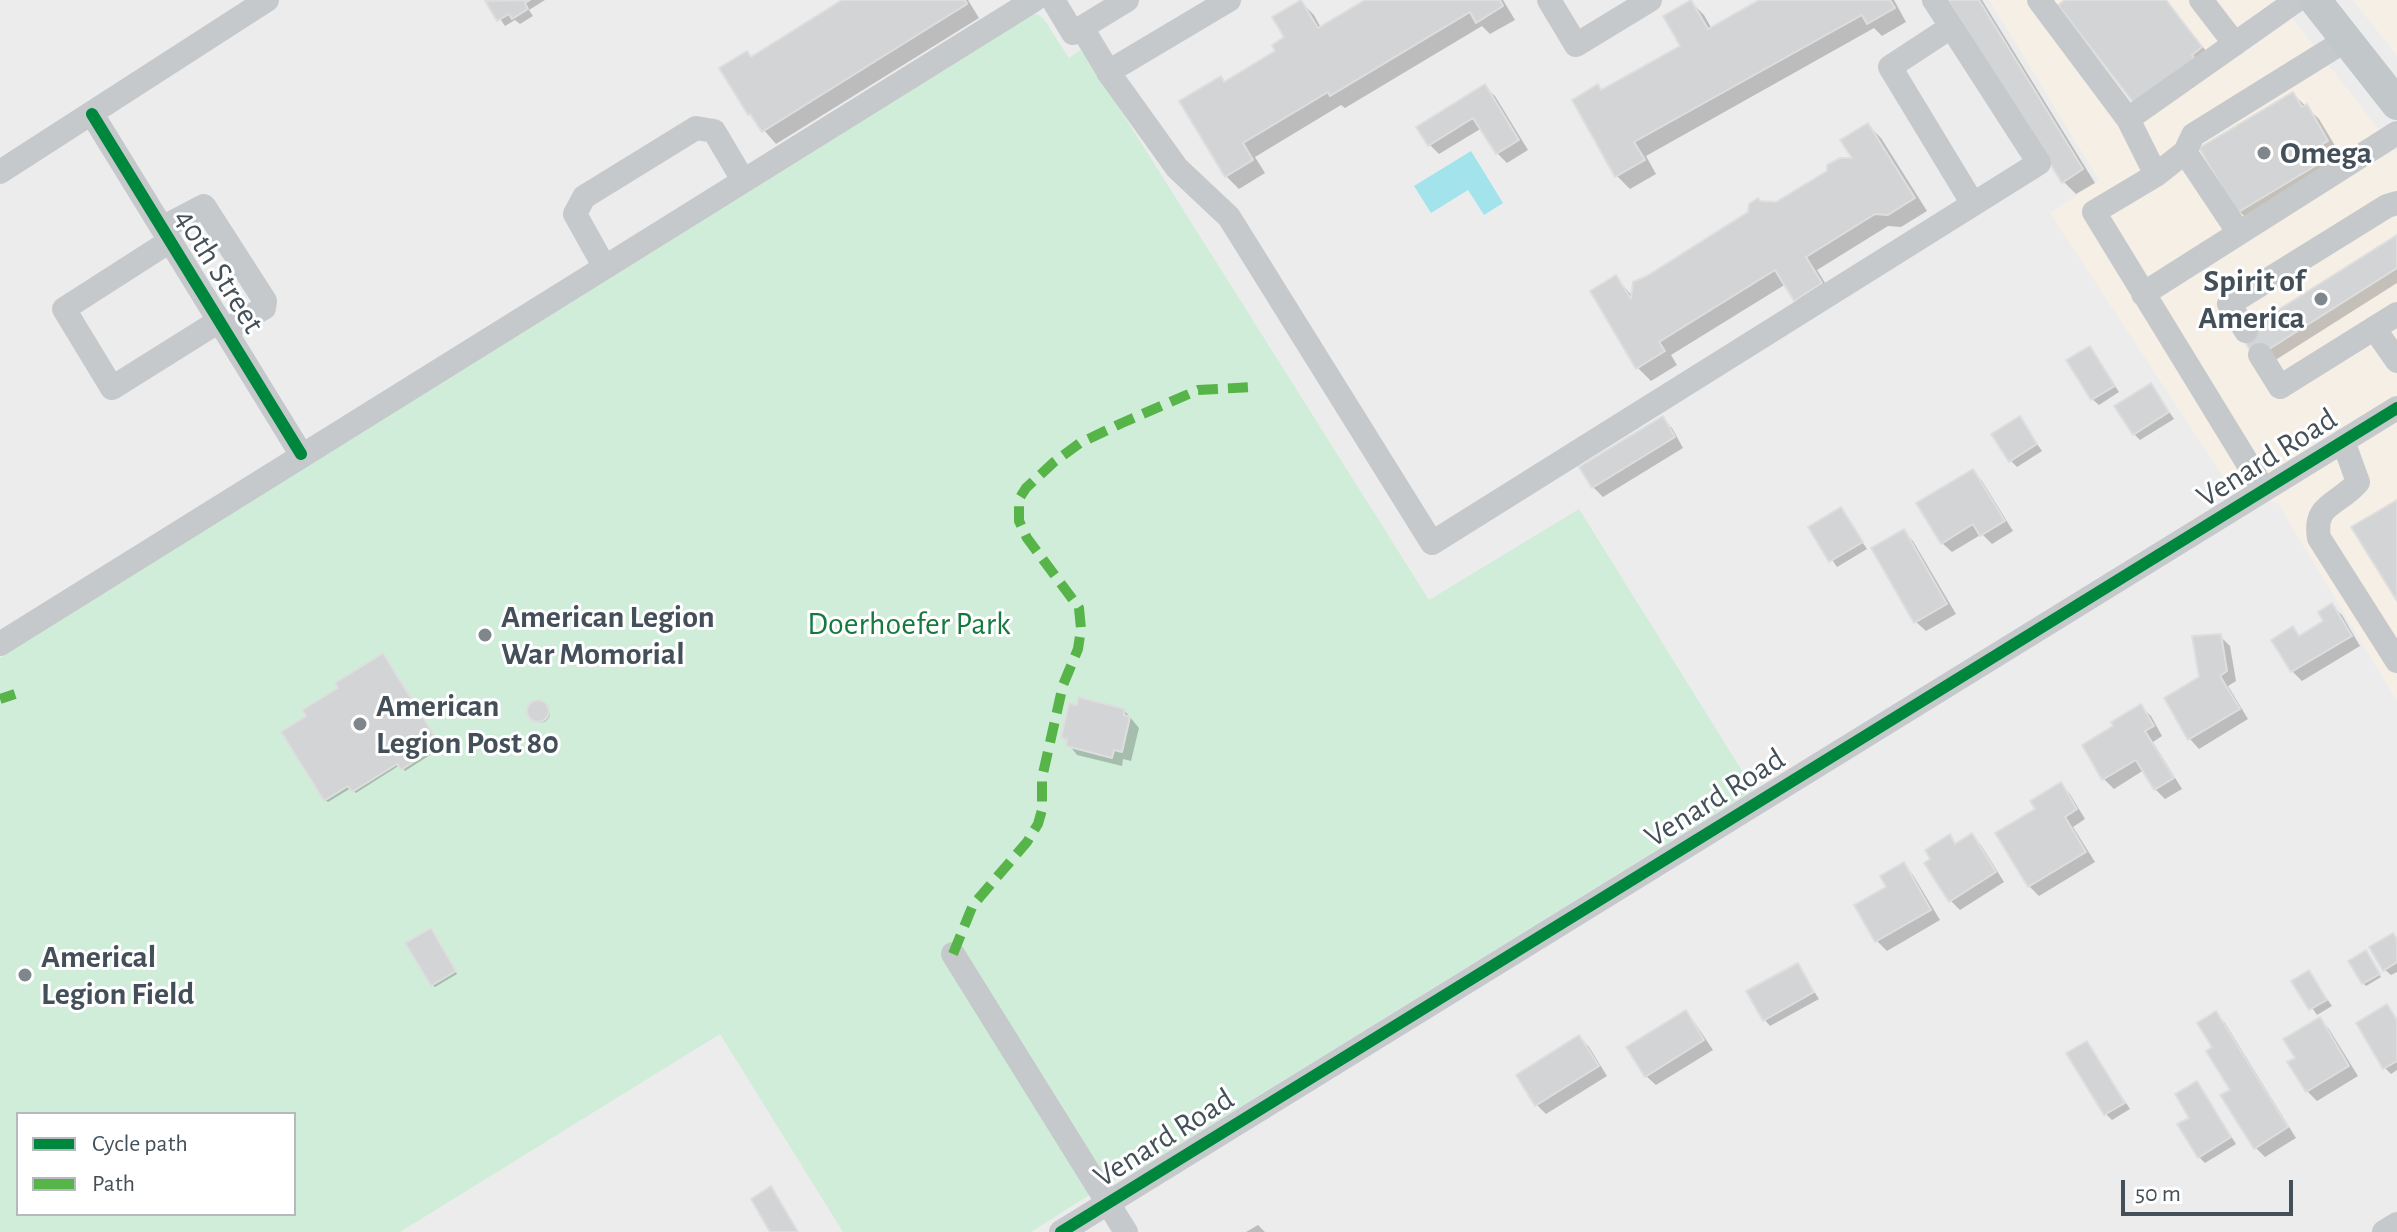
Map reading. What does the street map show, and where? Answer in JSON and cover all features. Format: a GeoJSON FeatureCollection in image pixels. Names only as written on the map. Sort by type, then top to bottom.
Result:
{"type":"FeatureCollection","features":[{"type":"Feature","properties":{"kind":"main road"},"geometry":{"type":"LineString","coordinates":[[2315,0],[2397,104]]}},
{"type":"Feature","properties":{"kind":"street"},"geometry":{"type":"LineString","coordinates":[[0,172],[267,0]]}},
{"type":"Feature","properties":{"kind":"street"},"geometry":{"type":"LineString","coordinates":[[0,644],[1034,0]]}},
{"type":"Feature","properties":{"kind":"street"},"geometry":{"type":"LineString","coordinates":[[1053,0],[1177,168],[1229,217],[1432,543],[2039,163],[1934,0]]}},
{"type":"Feature","properties":{"kind":"street"},"geometry":{"type":"LineString","coordinates":[[1078,30],[1127,0]]}},
{"type":"Feature","properties":{"kind":"street"},"geometry":{"type":"LineString","coordinates":[[1108,72],[1229,0]]}},
{"type":"Feature","properties":{"kind":"street"},"geometry":{"type":"LineString","coordinates":[[1549,0],[1576,45],[1650,0]]}},
{"type":"Feature","properties":{"kind":"street"},"geometry":{"type":"LineString","coordinates":[[2039,0],[2128,119],[2156,175]]}},
{"type":"Feature","properties":{"kind":"street"},"geometry":{"type":"LineString","coordinates":[[2201,0],[2235,44]]}},
{"type":"Feature","properties":{"kind":"street"},"geometry":{"type":"LineString","coordinates":[[2128,119],[2297,0]]}},
{"type":"Feature","properties":{"kind":"street"},"geometry":{"type":"LineString","coordinates":[[1951,27],[1890,67],[1973,204]]}},
{"type":"Feature","properties":{"kind":"street"},"geometry":{"type":"LineString","coordinates":[[2264,490],[2094,212],[2156,175],[2185,152],[2193,135],[2346,40]]}},
{"type":"Feature","properties":{"kind":"street","name":"40th Street"},"geometry":{"type":"LineString","coordinates":[[92,114],[301,454]]}},
{"type":"Feature","properties":{"kind":"street"},"geometry":{"type":"LineString","coordinates":[[604,266],[575,214],[584,197],[634,166],[696,128],[704,127],[714,131],[743,180]]}},
{"type":"Feature","properties":{"kind":"street"},"geometry":{"type":"LineString","coordinates":[[2143,294],[2397,133]]}},
{"type":"Feature","properties":{"kind":"street"},"geometry":{"type":"LineString","coordinates":[[2185,152],[2239,233]]}},
{"type":"Feature","properties":{"kind":"street"},"geometry":{"type":"LineString","coordinates":[[204,206],[265,301],[264,308],[222,326],[112,388],[64,309],[204,206]]}},
{"type":"Feature","properties":{"kind":"street"},"geometry":{"type":"LineString","coordinates":[[2246,331],[2229,304],[2394,211]]}},
{"type":"Feature","properties":{"kind":"street"},"geometry":{"type":"LineString","coordinates":[[2260,355],[2280,387],[2397,314]]}},
{"type":"Feature","properties":{"kind":"street"},"geometry":{"type":"LineString","coordinates":[[2374,328],[2397,361]]}},
{"type":"Feature","properties":{"kind":"street","name":"Venard Road"},"geometry":{"type":"LineString","coordinates":[[1061,1232],[2397,408]]}},
{"type":"Feature","properties":{"kind":"street"},"geometry":{"type":"LineString","coordinates":[[2343,441],[2358,482],[2321,512],[2317,525],[2319,538],[2397,661]]}},
{"type":"Feature","properties":{"kind":"street"},"geometry":{"type":"LineString","coordinates":[[953,954],[1126,1232]]}},
{"type":"Feature","properties":{"kind":"street"},"geometry":{"type":"LineString","coordinates":[[2384,1232],[2397,1224]]}},
{"type":"Feature","properties":{"kind":"shaded area"},"geometry":{"type":"Polygon","coordinates":[[[1989,0],[2278,0],[2397,153],[2397,701],[2278,503],[2233,492],[2050,213],[2099,180],[1989,0]]]}},
{"type":"Feature","properties":{"kind":"shaded area"},"geometry":{"type":"Polygon","coordinates":[[[2353,0],[2397,0],[2397,56],[2353,0]]]}},
{"type":"Feature","properties":{"kind":"green space","name":"Doerhoefer Park"},"geometry":{"type":"Polygon","coordinates":[[[1037,14],[1043,18],[1069,58],[1082,49],[1429,600],[1579,509],[1754,790],[1143,1167],[1113,1180],[1031,1232],[843,1232],[720,1034],[400,1232],[0,1232],[0,658],[1027,15],[1037,14]]]}},
{"type":"Feature","properties":{"kind":"water"},"geometry":{"type":"Polygon","coordinates":[[[1471,151],[1503,203],[1484,215],[1468,190],[1431,213],[1414,186],[1471,151]]]}},
{"type":"Feature","properties":{"kind":"building"},"geometry":{"type":"Polygon","coordinates":[[[530,0],[525,3],[528,9],[512,19],[509,14],[497,21],[485,1],[530,0]]]}},
{"type":"Feature","properties":{"kind":"building"},"geometry":{"type":"Polygon","coordinates":[[[842,0],[965,0],[967,4],[762,132],[719,68],[747,51],[751,57],[842,0]]]}},
{"type":"Feature","properties":{"kind":"building"},"geometry":{"type":"Polygon","coordinates":[[[1301,0],[1318,28],[1365,0],[1500,0],[1503,6],[1476,23],[1470,12],[1330,96],[1328,92],[1243,143],[1253,160],[1225,177],[1179,101],[1221,76],[1224,82],[1275,51],[1272,45],[1284,37],[1272,17],[1301,0]]]}},
{"type":"Feature","properties":{"kind":"building"},"geometry":{"type":"Polygon","coordinates":[[[1691,0],[1708,29],[1759,0],[1890,0],[1895,8],[1867,24],[1862,15],[1634,142],[1645,160],[1615,177],[1572,100],[1598,84],[1601,90],[1680,46],[1663,16],[1691,0]]]}},
{"type":"Feature","properties":{"kind":"building"},"geometry":{"type":"Polygon","coordinates":[[[1948,0],[1979,0],[2083,169],[2062,183],[1948,0]]]}},
{"type":"Feature","properties":{"kind":"building"},"geometry":{"type":"Polygon","coordinates":[[[2065,0],[2166,0],[2202,47],[2192,55],[2195,59],[2136,106],[2058,5],[2065,0]]]}},
{"type":"Feature","properties":{"kind":"building"},"geometry":{"type":"Polygon","coordinates":[[[1485,84],[1519,140],[1496,154],[1473,118],[1428,146],[1416,127],[1485,84]]]}},
{"type":"Feature","properties":{"kind":"building","name":"Omega"},"geometry":{"type":"Polygon","coordinates":[[[2293,92],[2302,107],[2307,104],[2328,141],[2322,144],[2330,157],[2237,213],[2199,148],[2293,92]]]}},
{"type":"Feature","properties":{"kind":"building"},"geometry":{"type":"Polygon","coordinates":[[[1868,123],[1915,198],[1888,215],[1875,214],[1806,257],[1822,283],[1794,301],[1775,270],[1659,342],[1665,351],[1636,369],[1590,291],[1616,275],[1631,299],[1633,282],[1748,212],[1749,204],[1758,198],[1760,201],[1776,202],[1827,171],[1827,165],[1840,158],[1852,158],[1840,140],[1868,123]]]}},
{"type":"Feature","properties":{"kind":"building","name":"Spirit of America"},"geometry":{"type":"Polygon","coordinates":[[[2397,235],[2397,268],[2255,358],[2240,334],[2397,235]]]}},
{"type":"Feature","properties":{"kind":"building"},"geometry":{"type":"Polygon","coordinates":[[[2090,346],[2115,386],[2091,400],[2066,360],[2090,346]]]}},
{"type":"Feature","properties":{"kind":"building"},"geometry":{"type":"Polygon","coordinates":[[[2151,383],[2169,412],[2133,435],[2114,406],[2151,383]]]}},
{"type":"Feature","properties":{"kind":"building"},"geometry":{"type":"Polygon","coordinates":[[[1663,416],[1675,437],[1592,488],[1579,467],[1663,416]]]}},
{"type":"Feature","properties":{"kind":"building"},"geometry":{"type":"Polygon","coordinates":[[[2020,416],[2037,444],[2009,462],[1991,434],[2020,416]]]}},
{"type":"Feature","properties":{"kind":"building"},"geometry":{"type":"Polygon","coordinates":[[[1973,469],[2005,521],[1980,536],[1973,524],[1941,544],[1916,503],[1973,469]]]}},
{"type":"Feature","properties":{"kind":"building"},"geometry":{"type":"Polygon","coordinates":[[[2397,500],[2397,601],[2351,527],[2397,500]]]}},
{"type":"Feature","properties":{"kind":"building"},"geometry":{"type":"Polygon","coordinates":[[[1841,507],[1863,542],[1829,562],[1808,527],[1841,507]]]}},
{"type":"Feature","properties":{"kind":"building"},"geometry":{"type":"Polygon","coordinates":[[[1904,529],[1947,604],[1914,623],[1871,548],[1904,529]]]}},
{"type":"Feature","properties":{"kind":"building"},"geometry":{"type":"Polygon","coordinates":[[[2332,603],[2352,636],[2291,672],[2271,640],[2293,626],[2299,636],[2323,621],[2318,612],[2332,603]]]}},
{"type":"Feature","properties":{"kind":"building"},"geometry":{"type":"Polygon","coordinates":[[[2221,634],[2227,671],[2220,676],[2240,709],[2188,740],[2164,698],[2199,677],[2192,636],[2221,634]]]}},
{"type":"Feature","properties":{"kind":"building","name":"American Legion Post 80"},"geometry":{"type":"Polygon","coordinates":[[[383,653],[440,745],[401,770],[397,764],[352,792],[348,786],[324,801],[281,732],[306,716],[302,710],[338,688],[335,683],[383,653]]]}},
{"type":"Feature","properties":{"kind":"building"},"geometry":{"type":"Polygon","coordinates":[[[1078,697],[1125,709],[1124,715],[1130,717],[1122,752],[1114,750],[1112,758],[1066,746],[1067,739],[1061,738],[1069,703],[1077,705],[1078,697]]]}},
{"type":"Feature","properties":{"kind":"building"},"geometry":{"type":"Polygon","coordinates":[[[538,700],[546,703],[549,711],[546,719],[538,722],[530,719],[527,711],[530,703],[538,700]]]}},
{"type":"Feature","properties":{"kind":"building"},"geometry":{"type":"Polygon","coordinates":[[[2141,704],[2154,726],[2145,731],[2174,778],[2154,790],[2136,760],[2102,780],[2082,745],[2141,704]]]}},
{"type":"Feature","properties":{"kind":"building"},"geometry":{"type":"Polygon","coordinates":[[[2061,782],[2077,809],[2065,817],[2086,852],[2028,887],[1995,833],[2035,809],[2030,801],[2061,782]]]}},
{"type":"Feature","properties":{"kind":"building"},"geometry":{"type":"Polygon","coordinates":[[[1972,833],[1996,872],[1949,902],[1924,863],[1930,859],[1925,850],[1950,834],[1955,844],[1972,833]]]}},
{"type":"Feature","properties":{"kind":"building"},"geometry":{"type":"Polygon","coordinates":[[[1904,862],[1931,910],[1875,942],[1854,905],[1886,887],[1880,876],[1904,862]]]}},
{"type":"Feature","properties":{"kind":"building"},"geometry":{"type":"Polygon","coordinates":[[[431,928],[456,971],[431,986],[405,943],[431,928]]]}},
{"type":"Feature","properties":{"kind":"building"},"geometry":{"type":"Polygon","coordinates":[[[2393,933],[2397,939],[2397,962],[2383,971],[2369,947],[2393,933]]]}},
{"type":"Feature","properties":{"kind":"building"},"geometry":{"type":"Polygon","coordinates":[[[2366,950],[2380,974],[2362,984],[2348,961],[2366,950]]]}},
{"type":"Feature","properties":{"kind":"building"},"geometry":{"type":"Polygon","coordinates":[[[1798,963],[1814,992],[1763,1021],[1746,991],[1798,963]]]}},
{"type":"Feature","properties":{"kind":"building"},"geometry":{"type":"Polygon","coordinates":[[[2309,970],[2327,1000],[2309,1010],[2291,981],[2309,970]]]}},
{"type":"Feature","properties":{"kind":"building"},"geometry":{"type":"Polygon","coordinates":[[[2387,1004],[2397,1020],[2397,1061],[2383,1069],[2356,1023],[2387,1004]]]}},
{"type":"Feature","properties":{"kind":"building"},"geometry":{"type":"Polygon","coordinates":[[[1686,1010],[1704,1040],[1645,1077],[1626,1047],[1686,1010]]]}},
{"type":"Feature","properties":{"kind":"building"},"geometry":{"type":"Polygon","coordinates":[[[2216,1011],[2288,1127],[2254,1149],[2220,1095],[2230,1090],[2206,1051],[2212,1047],[2197,1023],[2216,1011]]]}},
{"type":"Feature","properties":{"kind":"building"},"geometry":{"type":"Polygon","coordinates":[[[2320,1017],[2349,1066],[2306,1092],[2287,1062],[2295,1058],[2283,1039],[2320,1017]]]}},
{"type":"Feature","properties":{"kind":"building"},"geometry":{"type":"Polygon","coordinates":[[[1579,1035],[1599,1066],[1535,1106],[1516,1075],[1579,1035]]]}},
{"type":"Feature","properties":{"kind":"building"},"geometry":{"type":"Polygon","coordinates":[[[2087,1041],[2125,1103],[2104,1115],[2066,1053],[2087,1041]]]}},
{"type":"Feature","properties":{"kind":"building"},"geometry":{"type":"Polygon","coordinates":[[[2197,1081],[2231,1137],[2198,1158],[2177,1124],[2189,1118],[2175,1094],[2197,1081]]]}},
{"type":"Feature","properties":{"kind":"building"},"geometry":{"type":"Polygon","coordinates":[[[771,1186],[798,1232],[770,1232],[751,1199],[771,1186]]]}},
{"type":"Feature","properties":{"kind":"marked path"},"geometry":{"type":"LineString","coordinates":[[953,954],[973,905],[1027,842],[1038,824],[1042,810],[1042,778],[1063,685],[1078,649],[1081,629],[1079,608],[1027,538],[1019,521],[1019,499],[1026,488],[1054,462],[1080,443],[1198,390],[1253,387]]}},
{"type":"Feature","properties":{"kind":"marked path"},"geometry":{"type":"LineString","coordinates":[[0,699],[15,694]]}},
{"type":"Feature","properties":{"kind":"cycle path"},"geometry":{"type":"LineString","coordinates":[[92,114],[301,454]]}},
{"type":"Feature","properties":{"kind":"cycle path"},"geometry":{"type":"LineString","coordinates":[[1061,1232],[2397,408]]}},
{"type":"Feature","properties":{"kind":"place","name":"Omega"},"geometry":{"type":"Point","coordinates":[2264,153]}},
{"type":"Feature","properties":{"kind":"place","name":"Spirit of America"},"geometry":{"type":"Point","coordinates":[2321,299]}},
{"type":"Feature","properties":{"kind":"place","name":"American Legion War Momorial"},"geometry":{"type":"Point","coordinates":[485,635]}},
{"type":"Feature","properties":{"kind":"place","name":"American Legion Post 80"},"geometry":{"type":"Point","coordinates":[360,724]}},
{"type":"Feature","properties":{"kind":"place","name":"Americal Legion Field"},"geometry":{"type":"Point","coordinates":[25,975]}}]}
